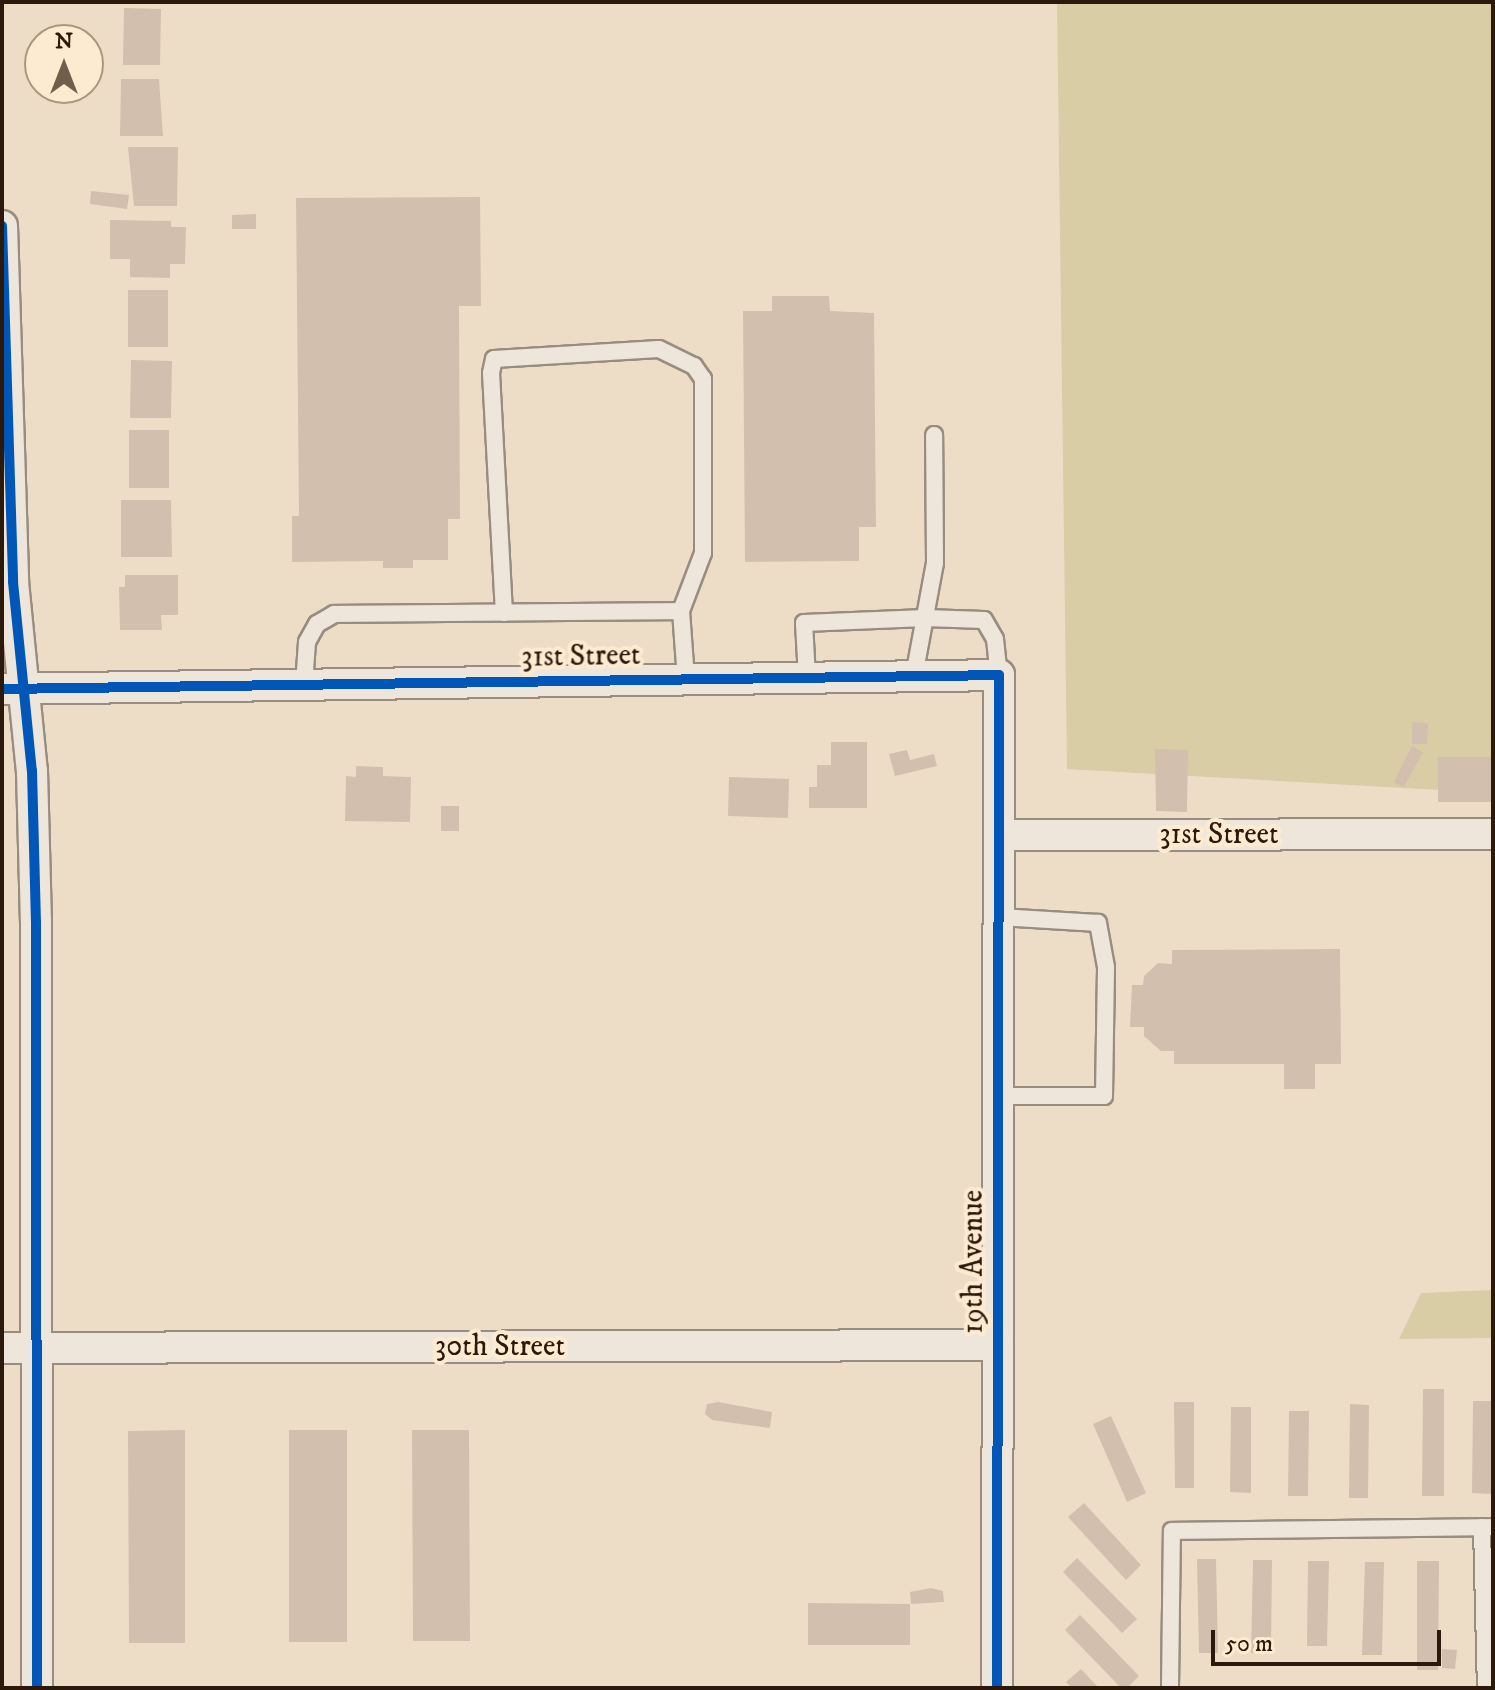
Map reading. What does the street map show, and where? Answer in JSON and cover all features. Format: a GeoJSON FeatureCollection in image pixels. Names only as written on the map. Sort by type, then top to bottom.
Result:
{"type":"FeatureCollection","features":[{"type":"Feature","properties":{"kind":"street"},"geometry":{"type":"LineString","coordinates":[[2,226],[13,582],[13,689],[36,922],[37,1688]]}},
{"type":"Feature","properties":{"kind":"street"},"geometry":{"type":"LineString","coordinates":[[999,675],[999,835]]}},
{"type":"Feature","properties":{"kind":"street","name":"31st Street"},"geometry":{"type":"LineString","coordinates":[[13,689],[999,675]]}},
{"type":"Feature","properties":{"kind":"street","name":"31st Street"},"geometry":{"type":"LineString","coordinates":[[999,835],[1493,834]]}},
{"type":"Feature","properties":{"kind":"street","name":"19th Avenue"},"geometry":{"type":"LineString","coordinates":[[997,1688],[999,835]]}},
{"type":"Feature","properties":{"kind":"street","name":"30th Street"},"geometry":{"type":"LineString","coordinates":[[2,1348],[998,1345]]}},
{"type":"Feature","properties":{"kind":"lane"},"geometry":{"type":"LineString","coordinates":[[504,613],[494,359],[659,349],[694,366],[703,379],[703,553],[681,611],[686,679]]}},
{"type":"Feature","properties":{"kind":"lane"},"geometry":{"type":"LineString","coordinates":[[914,676],[935,563],[934,435]]}},
{"type":"Feature","properties":{"kind":"lane"},"geometry":{"type":"LineString","coordinates":[[304,685],[307,642],[317,624],[334,614],[681,611]]}},
{"type":"Feature","properties":{"kind":"lane"},"geometry":{"type":"LineString","coordinates":[[807,678],[804,623],[925,618],[984,620],[995,639],[999,675]]}},
{"type":"Feature","properties":{"kind":"lane"},"geometry":{"type":"LineString","coordinates":[[999,917],[1098,923],[1106,981],[1104,1096],[999,1096]]}},
{"type":"Feature","properties":{"kind":"lane"},"geometry":{"type":"LineString","coordinates":[[1170,1688],[1172,1531],[1487,1527],[1486,1688]]}},
{"type":"Feature","properties":{"kind":"shaded area"},"geometry":{"type":"Polygon","coordinates":[[[1057,2],[1493,2],[1493,793],[1067,769],[1057,2]]]}},
{"type":"Feature","properties":{"kind":"shaded area"},"geometry":{"type":"Polygon","coordinates":[[[1493,1290],[1493,1338],[1399,1339],[1421,1293],[1493,1290]]]}},
{"type":"Feature","properties":{"kind":"building"},"geometry":{"type":"Polygon","coordinates":[[[124,8],[161,9],[160,65],[123,65],[124,8]]]}},
{"type":"Feature","properties":{"kind":"building"},"geometry":{"type":"Polygon","coordinates":[[[121,79],[159,79],[163,136],[120,136],[121,79]]]}},
{"type":"Feature","properties":{"kind":"building"},"geometry":{"type":"Polygon","coordinates":[[[128,147],[178,147],[177,206],[134,206],[128,147]]]}},
{"type":"Feature","properties":{"kind":"building"},"geometry":{"type":"Polygon","coordinates":[[[91,191],[129,195],[127,209],[90,204],[91,191]]]}},
{"type":"Feature","properties":{"kind":"building"},"geometry":{"type":"Polygon","coordinates":[[[480,197],[481,306],[459,306],[460,519],[448,519],[448,560],[413,560],[413,568],[383,568],[383,561],[292,562],[292,516],[299,516],[296,198],[480,197]]]}},
{"type":"Feature","properties":{"kind":"building"},"geometry":{"type":"Polygon","coordinates":[[[256,214],[256,229],[232,229],[232,215],[256,214]]]}},
{"type":"Feature","properties":{"kind":"building"},"geometry":{"type":"Polygon","coordinates":[[[110,220],[171,221],[171,227],[186,227],[185,264],[170,264],[170,278],[130,277],[130,259],[110,259],[110,220]]]}},
{"type":"Feature","properties":{"kind":"building"},"geometry":{"type":"Polygon","coordinates":[[[128,290],[168,290],[168,347],[128,347],[128,290]]]}},
{"type":"Feature","properties":{"kind":"building"},"geometry":{"type":"Polygon","coordinates":[[[772,296],[829,296],[830,311],[874,313],[876,527],[859,527],[859,561],[745,562],[743,311],[772,311],[772,296]]]}},
{"type":"Feature","properties":{"kind":"building"},"geometry":{"type":"Polygon","coordinates":[[[131,360],[172,361],[171,418],[130,418],[131,360]]]}},
{"type":"Feature","properties":{"kind":"building"},"geometry":{"type":"Polygon","coordinates":[[[129,430],[169,430],[169,488],[129,488],[129,430]]]}},
{"type":"Feature","properties":{"kind":"building"},"geometry":{"type":"Polygon","coordinates":[[[121,500],[171,500],[172,557],[121,557],[121,500]]]}},
{"type":"Feature","properties":{"kind":"building"},"geometry":{"type":"Polygon","coordinates":[[[125,575],[178,575],[178,615],[161,615],[162,630],[120,630],[119,587],[125,587],[125,575]]]}},
{"type":"Feature","properties":{"kind":"building"},"geometry":{"type":"Polygon","coordinates":[[[1412,722],[1428,723],[1427,744],[1412,744],[1412,722]]]}},
{"type":"Feature","properties":{"kind":"building"},"geometry":{"type":"Polygon","coordinates":[[[831,742],[867,742],[867,808],[809,808],[809,787],[817,787],[817,765],[831,765],[831,742]]]}},
{"type":"Feature","properties":{"kind":"building"},"geometry":{"type":"Polygon","coordinates":[[[1412,746],[1423,752],[1404,787],[1394,782],[1412,746]]]}},
{"type":"Feature","properties":{"kind":"building"},"geometry":{"type":"Polygon","coordinates":[[[1155,749],[1188,750],[1187,812],[1156,811],[1155,749]]]}},
{"type":"Feature","properties":{"kind":"building"},"geometry":{"type":"Polygon","coordinates":[[[907,750],[910,760],[934,754],[937,766],[895,776],[889,754],[907,750]]]}},
{"type":"Feature","properties":{"kind":"building"},"geometry":{"type":"Polygon","coordinates":[[[1438,757],[1493,757],[1493,802],[1438,802],[1438,757]]]}},
{"type":"Feature","properties":{"kind":"building"},"geometry":{"type":"Polygon","coordinates":[[[356,766],[383,767],[383,776],[411,777],[410,822],[345,821],[346,776],[356,777],[356,766]]]}},
{"type":"Feature","properties":{"kind":"building"},"geometry":{"type":"Polygon","coordinates":[[[729,777],[789,779],[788,818],[728,816],[729,777]]]}},
{"type":"Feature","properties":{"kind":"building"},"geometry":{"type":"Polygon","coordinates":[[[441,806],[459,806],[459,831],[441,831],[441,806]]]}},
{"type":"Feature","properties":{"kind":"building"},"geometry":{"type":"Polygon","coordinates":[[[1340,949],[1341,1064],[1315,1064],[1315,1089],[1284,1089],[1284,1064],[1174,1064],[1174,1051],[1161,1051],[1144,1036],[1144,1027],[1130,1027],[1132,985],[1143,985],[1144,976],[1158,963],[1172,964],[1172,950],[1340,949]]]}},
{"type":"Feature","properties":{"kind":"building"},"geometry":{"type":"Polygon","coordinates":[[[1423,1389],[1444,1389],[1444,1496],[1422,1496],[1423,1389]]]}},
{"type":"Feature","properties":{"kind":"building"},"geometry":{"type":"Polygon","coordinates":[[[1473,1401],[1492,1401],[1492,1494],[1472,1493],[1473,1401]]]}},
{"type":"Feature","properties":{"kind":"building"},"geometry":{"type":"Polygon","coordinates":[[[718,1402],[772,1412],[770,1428],[712,1420],[705,1414],[707,1404],[718,1402]]]}},
{"type":"Feature","properties":{"kind":"building"},"geometry":{"type":"Polygon","coordinates":[[[1174,1402],[1194,1402],[1194,1488],[1175,1488],[1174,1402]]]}},
{"type":"Feature","properties":{"kind":"building"},"geometry":{"type":"Polygon","coordinates":[[[1350,1404],[1369,1405],[1368,1498],[1349,1498],[1350,1404]]]}},
{"type":"Feature","properties":{"kind":"building"},"geometry":{"type":"Polygon","coordinates":[[[1231,1407],[1251,1407],[1251,1493],[1230,1492],[1231,1407]]]}},
{"type":"Feature","properties":{"kind":"building"},"geometry":{"type":"Polygon","coordinates":[[[1289,1411],[1309,1411],[1308,1496],[1288,1496],[1289,1411]]]}},
{"type":"Feature","properties":{"kind":"building"},"geometry":{"type":"Polygon","coordinates":[[[1111,1416],[1146,1493],[1127,1502],[1093,1424],[1111,1416]]]}},
{"type":"Feature","properties":{"kind":"building"},"geometry":{"type":"Polygon","coordinates":[[[185,1430],[185,1643],[129,1643],[128,1431],[185,1430]]]}},
{"type":"Feature","properties":{"kind":"building"},"geometry":{"type":"Polygon","coordinates":[[[289,1430],[347,1430],[347,1642],[289,1642],[289,1430]]]}},
{"type":"Feature","properties":{"kind":"building"},"geometry":{"type":"Polygon","coordinates":[[[412,1430],[469,1430],[470,1641],[413,1641],[412,1430]]]}},
{"type":"Feature","properties":{"kind":"building"},"geometry":{"type":"Polygon","coordinates":[[[1084,1503],[1141,1565],[1126,1580],[1068,1517],[1084,1503]]]}},
{"type":"Feature","properties":{"kind":"building"},"geometry":{"type":"Polygon","coordinates":[[[1077,1558],[1137,1619],[1122,1633],[1063,1572],[1077,1558]]]}},
{"type":"Feature","properties":{"kind":"building"},"geometry":{"type":"Polygon","coordinates":[[[1197,1559],[1216,1559],[1218,1653],[1199,1653],[1197,1559]]]}},
{"type":"Feature","properties":{"kind":"building"},"geometry":{"type":"Polygon","coordinates":[[[1253,1560],[1272,1560],[1271,1654],[1251,1653],[1253,1560]]]}},
{"type":"Feature","properties":{"kind":"building"},"geometry":{"type":"Polygon","coordinates":[[[1308,1561],[1329,1561],[1327,1646],[1307,1646],[1308,1561]]]}},
{"type":"Feature","properties":{"kind":"building"},"geometry":{"type":"Polygon","coordinates":[[[1417,1561],[1439,1561],[1438,1670],[1417,1670],[1417,1561]]]}},
{"type":"Feature","properties":{"kind":"building"},"geometry":{"type":"Polygon","coordinates":[[[1365,1562],[1384,1562],[1382,1655],[1362,1655],[1365,1562]]]}},
{"type":"Feature","properties":{"kind":"building"},"geometry":{"type":"Polygon","coordinates":[[[931,1588],[943,1591],[944,1602],[911,1604],[910,1592],[931,1588]]]}},
{"type":"Feature","properties":{"kind":"building"},"geometry":{"type":"Polygon","coordinates":[[[808,1603],[910,1604],[910,1645],[808,1645],[808,1603]]]}},
{"type":"Feature","properties":{"kind":"building"},"geometry":{"type":"Polygon","coordinates":[[[1080,1615],[1139,1676],[1127,1688],[1121,1688],[1065,1630],[1080,1615]]]}},
{"type":"Feature","properties":{"kind":"building"},"geometry":{"type":"Polygon","coordinates":[[[1442,1649],[1457,1650],[1455,1669],[1442,1668],[1442,1649]]]}},
{"type":"Feature","properties":{"kind":"building"},"geometry":{"type":"Polygon","coordinates":[[[1081,1669],[1099,1688],[1072,1688],[1066,1682],[1081,1669]]]}},
{"type":"Feature","properties":{"kind":"cycle path"},"geometry":{"type":"LineString","coordinates":[[2,226],[13,582],[32,771],[36,922],[37,1688]]}},
{"type":"Feature","properties":{"kind":"cycle path"},"geometry":{"type":"LineString","coordinates":[[2,689],[999,675],[997,1688]]}}]}
